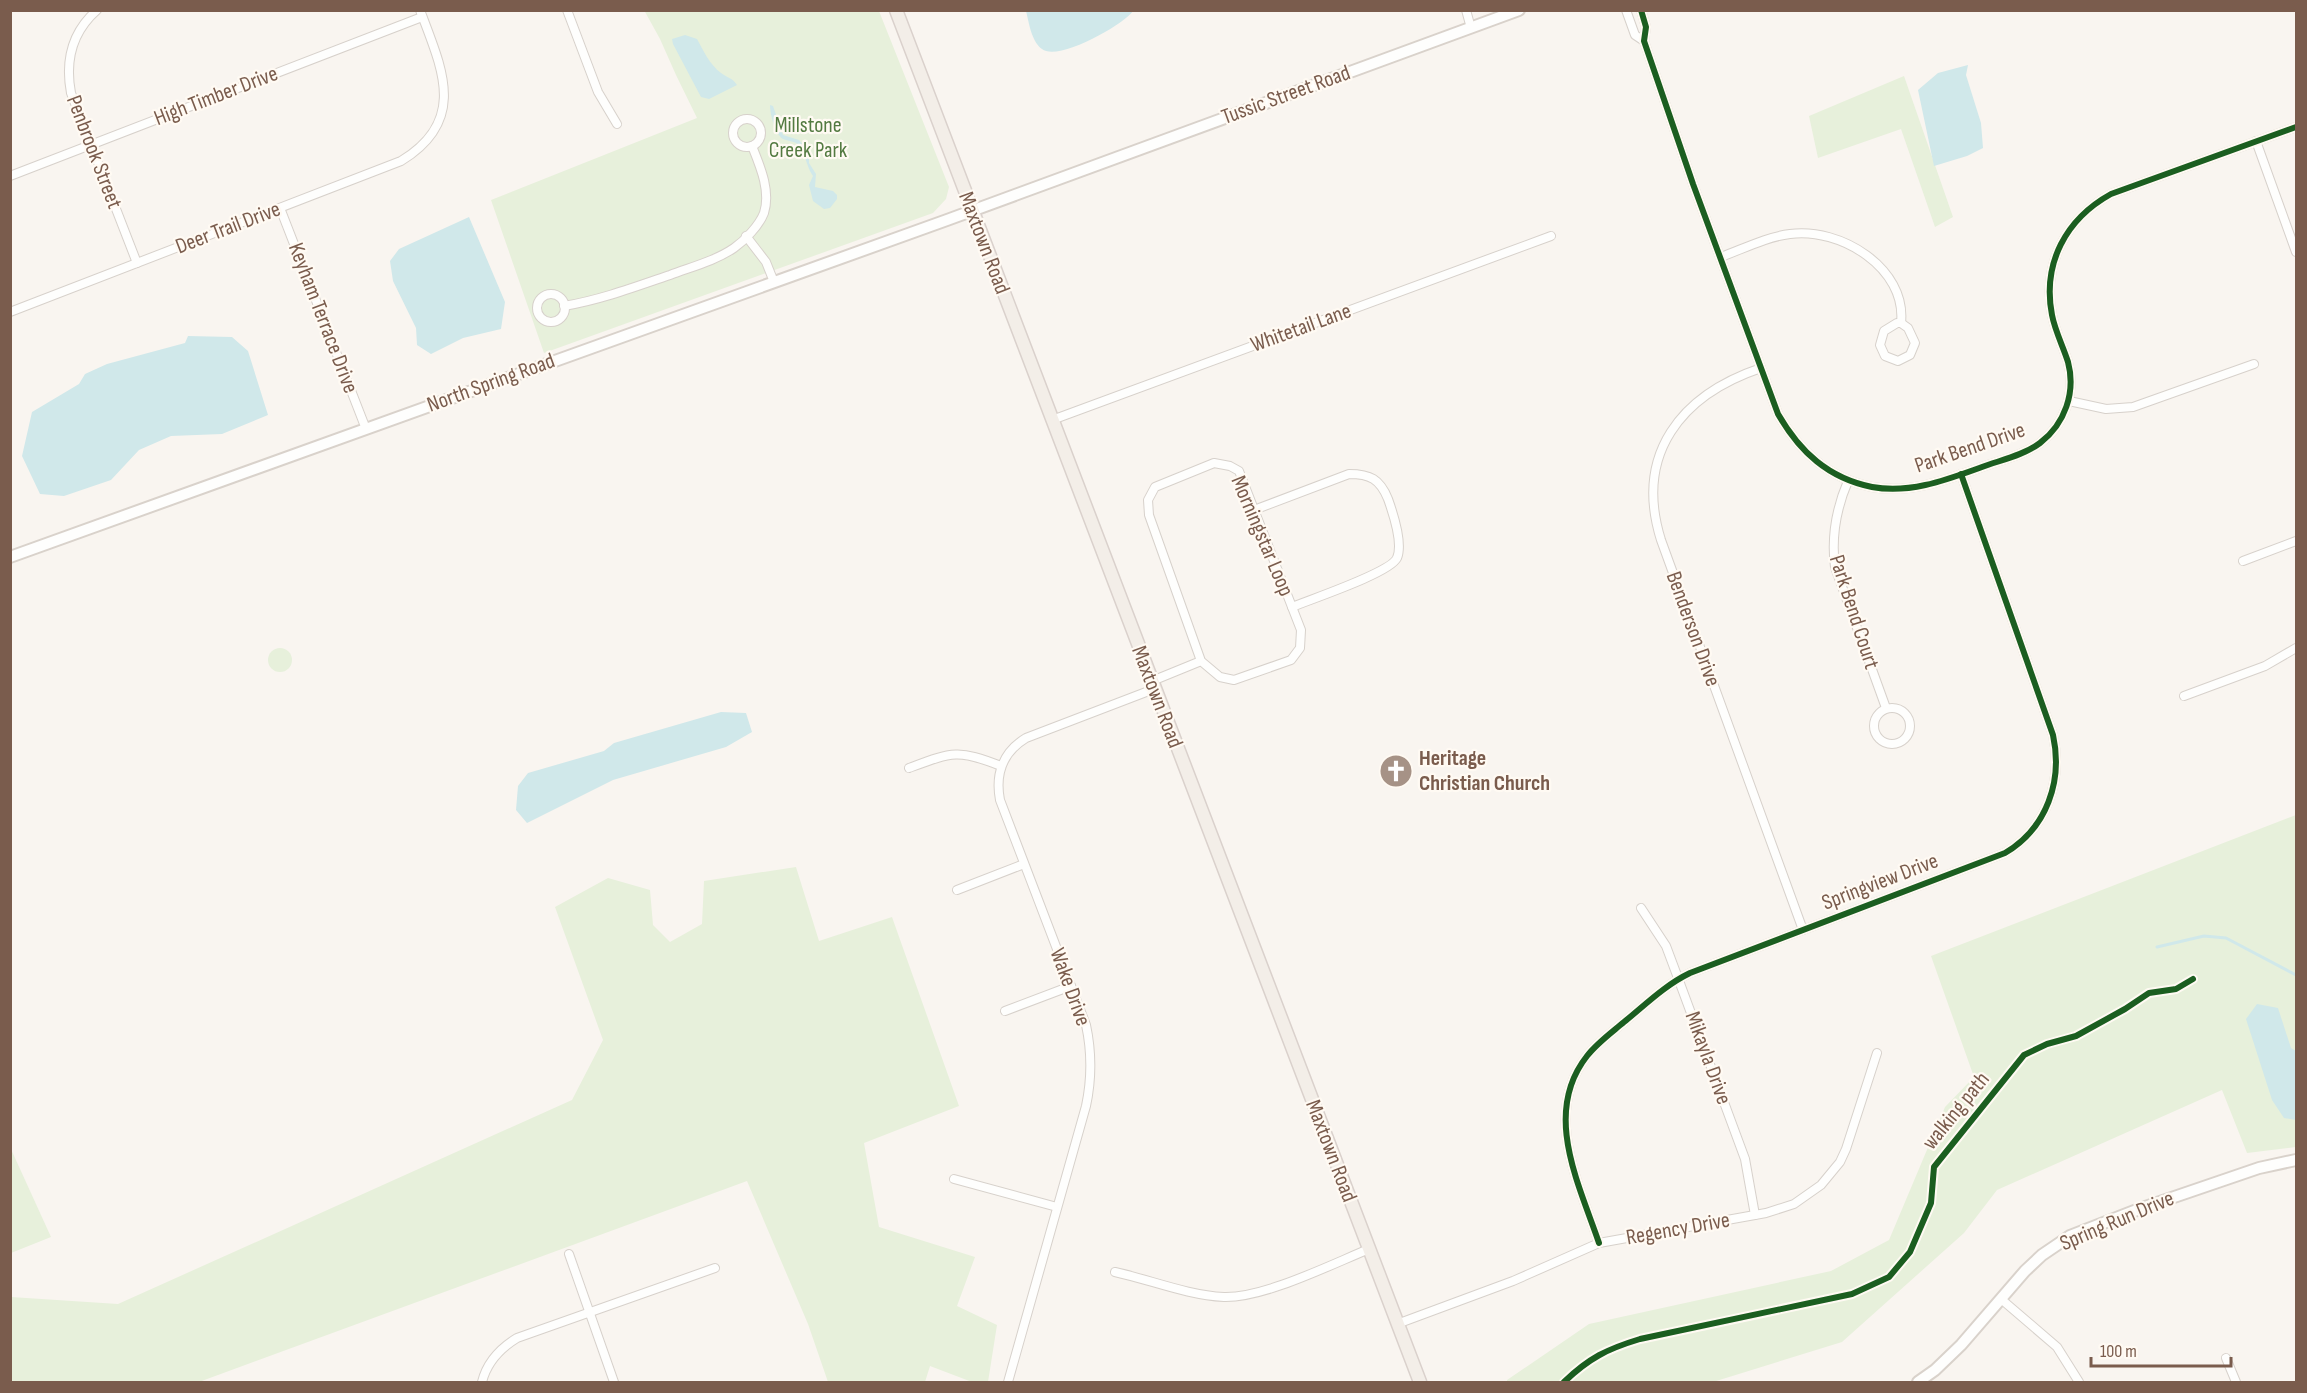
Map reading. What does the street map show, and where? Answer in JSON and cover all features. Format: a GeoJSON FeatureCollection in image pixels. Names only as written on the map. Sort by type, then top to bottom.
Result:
{"type":"FeatureCollection","features":[{"type":"Feature","properties":{"kind":"main road","name":"Maxtown Road"},"geometry":{"type":"LineString","coordinates":[[896,10],[1420,1383]]}},
{"type":"Feature","properties":{"kind":"main road","name":"Tussic Street Road"},"geometry":{"type":"LineString","coordinates":[[971,211],[1518,10]]}},
{"type":"Feature","properties":{"kind":"main road","name":"North Spring Road"},"geometry":{"type":"LineString","coordinates":[[10,557],[971,211]]}},
{"type":"Feature","properties":{"kind":"main road","name":"Spring Run Drive"},"geometry":{"type":"LineString","coordinates":[[1918,1383],[1961,1345],[2025,1271],[2070,1236],[2142,1208],[2259,1168],[2296,1160]]}},
{"type":"Feature","properties":{"kind":"street","name":"Penbrook Street"},"geometry":{"type":"LineString","coordinates":[[97,10],[82,26],[75,38],[68,66],[71,93],[137,263]]}},
{"type":"Feature","properties":{"kind":"street"},"geometry":{"type":"LineString","coordinates":[[567,10],[598,92],[617,123]]}},
{"type":"Feature","properties":{"kind":"street"},"geometry":{"type":"LineString","coordinates":[[1466,10],[1471,28]]}},
{"type":"Feature","properties":{"kind":"street","name":"Park Bend Drive"},"geometry":{"type":"LineString","coordinates":[[1626,10],[1635,35],[1644,40]]}},
{"type":"Feature","properties":{"kind":"street","name":"Park Bend Drive"},"geometry":{"type":"LineString","coordinates":[[1641,10],[1646,27],[1644,40],[1778,414],[1800,447],[1830,472],[1848,481],[1879,488],[1917,487],[1961,474],[2028,450],[2040,443],[2058,425],[2068,401],[2071,376],[2052,317],[2049,282],[2057,250],[2069,228],[2084,211],[2110,194],[2296,127]]}},
{"type":"Feature","properties":{"kind":"street","name":"High Timber Drive"},"geometry":{"type":"LineString","coordinates":[[10,176],[421,14]]}},
{"type":"Feature","properties":{"kind":"street","name":"Deer Trail Drive"},"geometry":{"type":"LineString","coordinates":[[10,312],[401,161],[425,143],[435,129],[443,109],[445,83],[442,68],[421,14]]}},
{"type":"Feature","properties":{"kind":"street"},"geometry":{"type":"LineString","coordinates":[[2256,141],[2296,252]]}},
{"type":"Feature","properties":{"kind":"street"},"geometry":{"type":"LineString","coordinates":[[564,306],[601,298],[703,263],[735,248],[764,213],[763,172],[752,146]]}},
{"type":"Feature","properties":{"kind":"street","name":"Keyham Terrace Drive"},"geometry":{"type":"LineString","coordinates":[[280,208],[366,429]]}},
{"type":"Feature","properties":{"kind":"street"},"geometry":{"type":"LineString","coordinates":[[1721,257],[1774,237],[1791,234],[1832,237],[1864,254],[1887,276],[1900,305],[1901,323]]}},
{"type":"Feature","properties":{"kind":"street"},"geometry":{"type":"LineString","coordinates":[[746,236],[766,262],[774,282]]}},
{"type":"Feature","properties":{"kind":"street","name":"Whitetail Lane"},"geometry":{"type":"LineString","coordinates":[[1052,420],[1551,236]]}},
{"type":"Feature","properties":{"kind":"street"},"geometry":{"type":"LineString","coordinates":[[1901,323],[1908,328],[1915,347],[1910,355],[1898,361],[1885,356],[1880,345],[1884,331],[1890,326],[1901,323]]}},
{"type":"Feature","properties":{"kind":"street"},"geometry":{"type":"LineString","coordinates":[[2068,401],[2106,409],[2133,407],[2254,364]]}},
{"type":"Feature","properties":{"kind":"street","name":"Benderson Drive"},"geometry":{"type":"LineString","coordinates":[[1761,368],[1737,376],[1709,391],[1682,416],[1667,438],[1660,454],[1654,480],[1654,515],[1661,540],[1803,930]]}},
{"type":"Feature","properties":{"kind":"street","name":"Morningstar Loop"},"geometry":{"type":"LineString","coordinates":[[1214,463],[1230,466],[1239,471],[1292,607],[1301,630],[1300,648],[1291,660],[1234,680],[1220,677],[1201,661],[1149,514],[1148,500],[1155,487],[1214,463]]}},
{"type":"Feature","properties":{"kind":"street"},"geometry":{"type":"LineString","coordinates":[[1254,510],[1349,474],[1364,474],[1378,482],[1388,499],[1400,543],[1396,560],[1383,571],[1292,607]]}},
{"type":"Feature","properties":{"kind":"street","name":"Springview Drive"},"geometry":{"type":"LineString","coordinates":[[1599,1243],[1566,1139],[1564,1117],[1570,1086],[1577,1071],[1597,1045],[1678,978],[2005,853],[2032,833],[2049,804],[2057,764],[2053,735],[1961,474]]}},
{"type":"Feature","properties":{"kind":"street","name":"Park Bend Court"},"geometry":{"type":"LineString","coordinates":[[1848,481],[1833,529],[1832,550],[1835,567],[1886,708]]}},
{"type":"Feature","properties":{"kind":"street"},"geometry":{"type":"LineString","coordinates":[[2243,561],[2296,541]]}},
{"type":"Feature","properties":{"kind":"street"},"geometry":{"type":"LineString","coordinates":[[2184,696],[2265,666],[2296,648]]}},
{"type":"Feature","properties":{"kind":"street"},"geometry":{"type":"LineString","coordinates":[[909,768],[952,753],[973,755],[1001,766],[1011,749],[1026,738],[1153,685],[1201,661]]}},
{"type":"Feature","properties":{"kind":"street"},"geometry":{"type":"LineString","coordinates":[[1886,708],[1899,710],[1909,720],[1911,729],[1908,736],[1899,743],[1887,743],[1876,732],[1876,718],[1886,708]]}},
{"type":"Feature","properties":{"kind":"street","name":"Wake Drive"},"geometry":{"type":"LineString","coordinates":[[1001,766],[998,778],[1000,800],[1086,1025],[1090,1044],[1091,1075],[1086,1106],[1008,1383]]}},
{"type":"Feature","properties":{"kind":"street"},"geometry":{"type":"LineString","coordinates":[[957,890],[1024,864]]}},
{"type":"Feature","properties":{"kind":"street","name":"Mikayla Drive"},"geometry":{"type":"LineString","coordinates":[[1641,908],[1663,940],[1678,978],[1745,1159],[1755,1215]]}},
{"type":"Feature","properties":{"kind":"street"},"geometry":{"type":"LineString","coordinates":[[1005,1011],[1071,986]]}},
{"type":"Feature","properties":{"kind":"street","name":"Regency Drive"},"geometry":{"type":"LineString","coordinates":[[1397,1324],[1513,1281],[1599,1243],[1779,1210],[1809,1196],[1831,1175],[1846,1149],[1877,1053]]}},
{"type":"Feature","properties":{"kind":"street"},"geometry":{"type":"LineString","coordinates":[[954,1179],[1057,1208]]}},
{"type":"Feature","properties":{"kind":"street"},"geometry":{"type":"LineString","coordinates":[[1115,1272],[1207,1295],[1234,1296],[1261,1291],[1369,1249]]}},
{"type":"Feature","properties":{"kind":"street"},"geometry":{"type":"LineString","coordinates":[[569,1254],[615,1383]]}},
{"type":"Feature","properties":{"kind":"street"},"geometry":{"type":"LineString","coordinates":[[482,1383],[492,1359],[517,1338],[715,1268]]}},
{"type":"Feature","properties":{"kind":"street"},"geometry":{"type":"LineString","coordinates":[[2001,1299],[2057,1347],[2079,1383]]}},
{"type":"Feature","properties":{"kind":"street"},"geometry":{"type":"LineString","coordinates":[[2226,1358],[2236,1383]]}},
{"type":"Feature","properties":{"kind":"green space","name":"Millstone Creek Park"},"geometry":{"type":"Polygon","coordinates":[[[644,10],[879,11],[949,187],[946,199],[933,213],[544,353],[491,200],[697,118],[644,10]]]}},
{"type":"Feature","properties":{"kind":"green space"},"geometry":{"type":"Polygon","coordinates":[[[1904,76],[1953,217],[1935,227],[1901,129],[1818,158],[1809,116],[1904,76]]]}},
{"type":"Feature","properties":{"kind":"green space"},"geometry":{"type":"Polygon","coordinates":[[[280,648],[289,651],[292,660],[289,669],[280,672],[271,669],[268,660],[271,651],[280,648]]]}},
{"type":"Feature","properties":{"kind":"green space"},"geometry":{"type":"Polygon","coordinates":[[[2296,815],[2296,1147],[2247,1153],[2222,1090],[1997,1190],[1964,1233],[1842,1342],[1713,1382],[1507,1382],[1589,1324],[1831,1271],[1889,1240],[1945,1107],[1974,1077],[1931,956],[2296,815]]]}},
{"type":"Feature","properties":{"kind":"green space"},"geometry":{"type":"Polygon","coordinates":[[[796,867],[819,941],[892,917],[959,1106],[864,1143],[879,1227],[975,1257],[957,1306],[997,1325],[988,1382],[972,1382],[930,1366],[925,1382],[828,1382],[808,1324],[747,1181],[199,1382],[11,1382],[11,1297],[118,1304],[572,1100],[603,1040],[555,907],[608,878],[650,890],[653,925],[670,942],[702,924],[704,881],[796,867]]]}},
{"type":"Feature","properties":{"kind":"green space"},"geometry":{"type":"Polygon","coordinates":[[[10,1147],[51,1237],[11,1253],[10,1253],[10,1147]]]}},
{"type":"Feature","properties":{"kind":"water"},"geometry":{"type":"Polygon","coordinates":[[[1026,10],[1133,11],[1117,25],[1090,40],[1062,51],[1050,52],[1042,49],[1035,41],[1026,10]]]}},
{"type":"Feature","properties":{"kind":"water"},"geometry":{"type":"Polygon","coordinates":[[[685,35],[697,39],[713,66],[737,85],[709,99],[701,97],[673,44],[672,39],[685,35]]]}},
{"type":"Feature","properties":{"kind":"water"},"geometry":{"type":"Polygon","coordinates":[[[1968,65],[1966,75],[1981,123],[1983,148],[1967,156],[1934,166],[1918,90],[1938,73],[1968,65]]]}},
{"type":"Feature","properties":{"kind":"water"},"geometry":{"type":"Polygon","coordinates":[[[770,105],[773,106],[783,135],[799,140],[809,152],[809,163],[816,174],[815,187],[833,191],[837,195],[837,199],[830,208],[824,209],[813,201],[809,185],[813,176],[803,152],[798,144],[780,136],[775,128],[770,105]]]}},
{"type":"Feature","properties":{"kind":"water"},"geometry":{"type":"Polygon","coordinates":[[[469,217],[505,302],[501,329],[463,338],[431,354],[417,345],[416,328],[393,281],[390,261],[399,249],[469,217]]]}},
{"type":"Feature","properties":{"kind":"water"},"geometry":{"type":"Polygon","coordinates":[[[188,336],[232,337],[248,351],[268,415],[222,434],[171,436],[139,450],[111,480],[64,496],[40,494],[22,456],[32,412],[79,384],[85,374],[107,364],[185,343],[188,336]]]}},
{"type":"Feature","properties":{"kind":"water"},"geometry":{"type":"Polygon","coordinates":[[[721,712],[746,713],[752,732],[726,747],[613,780],[527,823],[516,810],[518,786],[528,773],[604,751],[614,743],[721,712]]]}},
{"type":"Feature","properties":{"kind":"water"},"geometry":{"type":"Polygon","coordinates":[[[2257,1004],[2278,1008],[2291,1048],[2296,1051],[2296,1120],[2284,1118],[2272,1100],[2246,1019],[2257,1004]]]}},
{"type":"Feature","properties":{"kind":"waterway"},"geometry":{"type":"LineString","coordinates":[[2157,947],[2204,936],[2226,938],[2296,975]]}},
{"type":"Feature","properties":{"kind":"cycle path"},"geometry":{"type":"LineString","coordinates":[[1641,10],[1646,27],[1644,41],[1693,184],[1778,414],[1796,440],[1817,461],[1842,477],[1872,487],[1900,489],[1928,485],[2012,457],[2040,443],[2056,427],[2062,417],[2071,385],[2068,362],[2053,321],[2050,296],[2051,278],[2054,260],[2061,244],[2081,216],[2111,194],[2296,127]]}},
{"type":"Feature","properties":{"kind":"cycle path"},"geometry":{"type":"LineString","coordinates":[[1599,1243],[1575,1173],[1566,1125],[1567,1101],[1574,1078],[1587,1056],[1604,1038],[1672,983],[1690,973],[2005,853],[2020,843],[2041,817],[2048,802],[2056,769],[2053,735],[1961,474]]}},
{"type":"Feature","properties":{"kind":"cycle path","name":"walking path"},"geometry":{"type":"LineString","coordinates":[[1564,1382],[1590,1360],[1640,1339],[1852,1294],[1889,1277],[1910,1252],[1931,1203],[1934,1167],[2024,1055],[2047,1044],[2076,1036],[2149,993],[2176,989],[2193,979]]}},
{"type":"Feature","properties":{"kind":"place","name":"Heritage Christian Church"},"geometry":{"type":"Point","coordinates":[1396,771]}}]}
